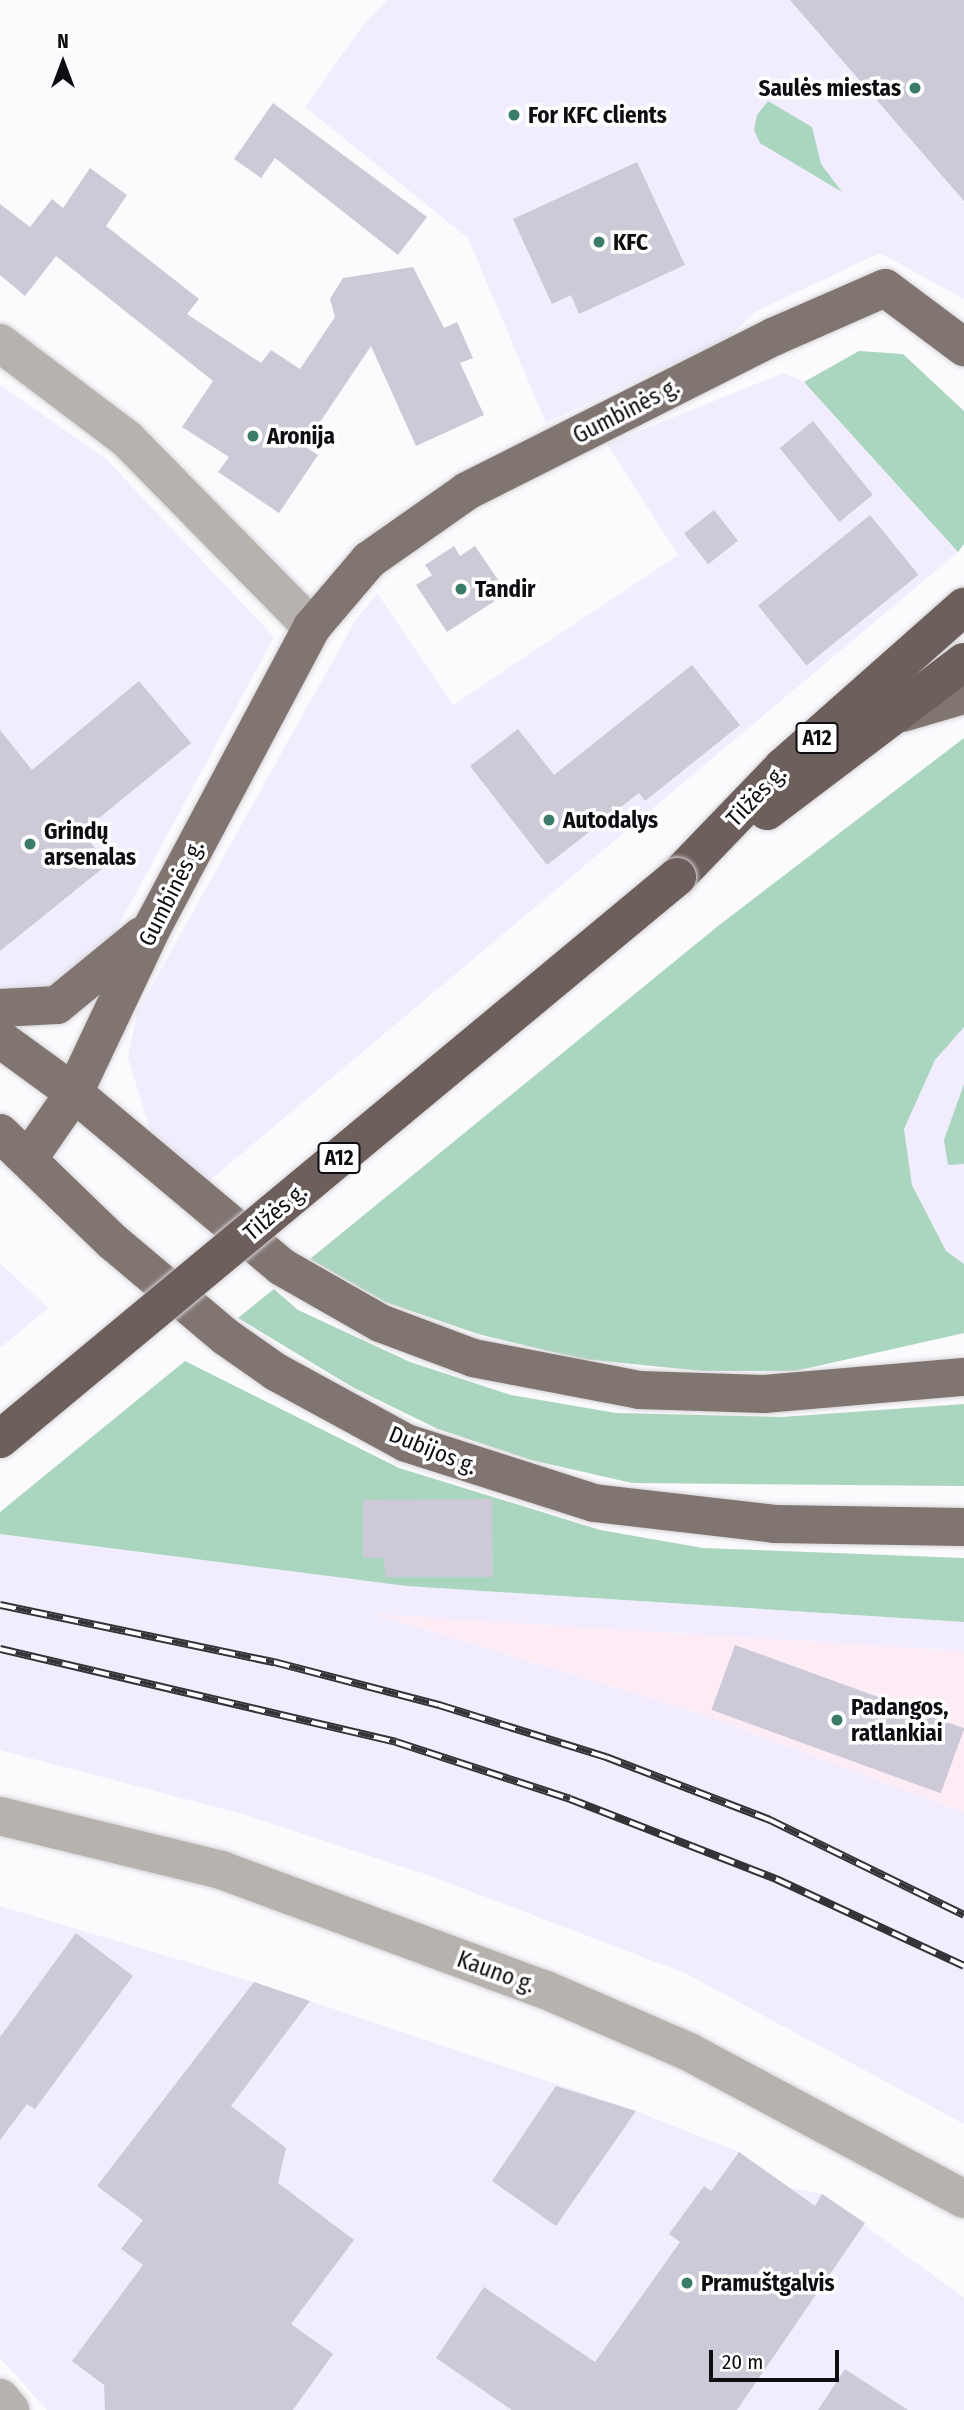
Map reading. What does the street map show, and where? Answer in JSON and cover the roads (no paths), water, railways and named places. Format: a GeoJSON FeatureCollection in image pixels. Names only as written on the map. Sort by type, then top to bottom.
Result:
{"type":"FeatureCollection","features":[{"type":"Feature","properties":{"kind":"highway","name":"Tilžės g."},"geometry":{"type":"LineString","coordinates":[[677,877],[783,767],[963,607]]}},
{"type":"Feature","properties":{"kind":"highway","name":"Tilžės g."},"geometry":{"type":"LineString","coordinates":[[0,1438],[677,877],[902,713],[964,662]]}},
{"type":"Feature","properties":{"kind":"main road","name":"Gumbinės g."},"geometry":{"type":"LineString","coordinates":[[29,1158],[74,1093],[153,926],[312,627],[369,560],[467,491],[773,337],[885,288],[964,346]]}},
{"type":"Feature","properties":{"kind":"main road"},"geometry":{"type":"LineString","coordinates":[[902,713],[964,695]]}},
{"type":"Feature","properties":{"kind":"main road"},"geometry":{"type":"LineString","coordinates":[[0,1008],[57,1005],[153,926]]}},
{"type":"Feature","properties":{"kind":"main road"},"geometry":{"type":"LineString","coordinates":[[0,1039],[74,1093],[282,1267],[380,1323],[473,1358],[639,1390],[764,1394],[964,1377]]}},
{"type":"Feature","properties":{"kind":"main road","name":"Dubijos g."},"geometry":{"type":"LineString","coordinates":[[0,1133],[29,1158],[113,1242],[226,1337],[276,1372],[406,1443],[594,1503],[775,1524],[964,1527]]}},
{"type":"Feature","properties":{"kind":"street"},"geometry":{"type":"LineString","coordinates":[[0,343],[127,439],[312,627]]}},
{"type":"Feature","properties":{"kind":"street","name":"Kauno g."},"geometry":{"type":"LineString","coordinates":[[0,1816],[221,1870],[546,1990],[689,2052],[964,2199]]}},
{"type":"Feature","properties":{"kind":"street"},"geometry":{"type":"LineString","coordinates":[[0,2398],[10,2410]]}},
{"type":"Feature","properties":{"kind":"railway"},"geometry":{"type":"LineString","coordinates":[[0,1605],[274,1662],[439,1705],[606,1757],[770,1820],[964,1915]]}},
{"type":"Feature","properties":{"kind":"railway"},"geometry":{"type":"LineString","coordinates":[[0,1649],[396,1742],[570,1799],[776,1879],[964,1966]]}},
{"type":"Feature","properties":{"kind":"place","name":"Saulės miestas"},"geometry":{"type":"Point","coordinates":[915,88]}},
{"type":"Feature","properties":{"kind":"place","name":"For KFC clients"},"geometry":{"type":"Point","coordinates":[514,115]}},
{"type":"Feature","properties":{"kind":"place","name":"KFC"},"geometry":{"type":"Point","coordinates":[599,242]}},
{"type":"Feature","properties":{"kind":"place","name":"Aronija"},"geometry":{"type":"Point","coordinates":[253,436]}},
{"type":"Feature","properties":{"kind":"place","name":"Tandir"},"geometry":{"type":"Point","coordinates":[461,589]}},
{"type":"Feature","properties":{"kind":"place","name":"Autodalys"},"geometry":{"type":"Point","coordinates":[549,820]}},
{"type":"Feature","properties":{"kind":"place","name":"Grindų arsenalas"},"geometry":{"type":"Point","coordinates":[30,844]}},
{"type":"Feature","properties":{"kind":"place","name":"Padangos, ratlankiai"},"geometry":{"type":"Point","coordinates":[837,1720]}},
{"type":"Feature","properties":{"kind":"place","name":"Pramuštgalvis"},"geometry":{"type":"Point","coordinates":[687,2283]}}]}
